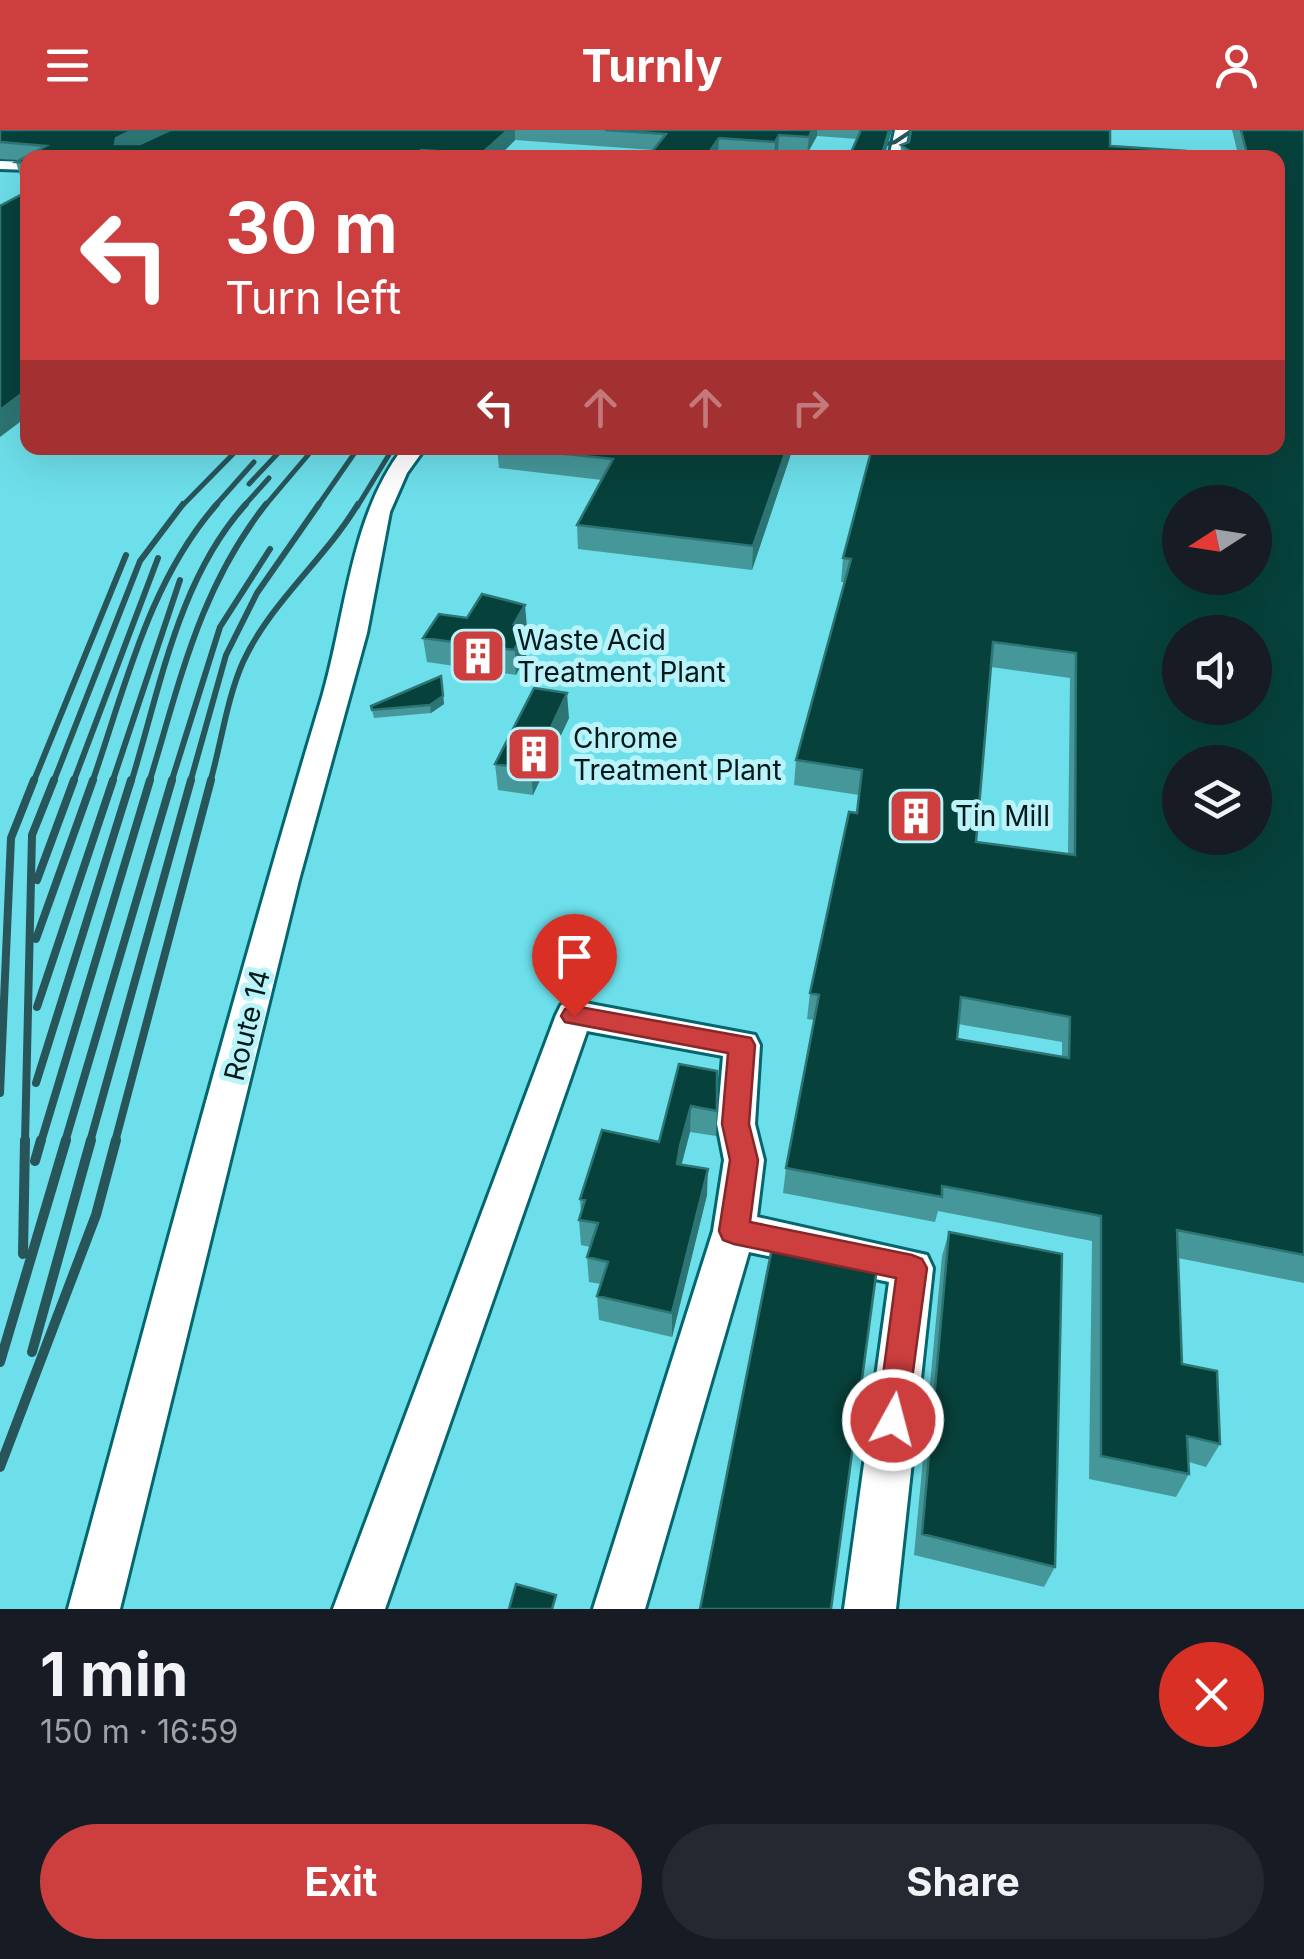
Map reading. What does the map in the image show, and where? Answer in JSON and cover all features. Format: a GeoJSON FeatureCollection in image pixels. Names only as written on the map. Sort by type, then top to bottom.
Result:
{"type":"FeatureCollection","features":[{"type":"Feature","properties":{"kind":"street","name":"Route 14"},"geometry":{"type":"LineString","coordinates":[[94,1609],[283,880],[354,632],[378,512],[396,472],[409,455]]}},
{"type":"Feature","properties":{"kind":"street"},"geometry":{"type":"LineString","coordinates":[[359,1609],[574,1016],[742,1045],[736,1124],[744,1160],[734,1231],[619,1609]]}},
{"type":"Feature","properties":{"kind":"street"},"geometry":{"type":"LineString","coordinates":[[734,1231],[912,1268],[870,1609]]}},
{"type":"Feature","properties":{"kind":"shaded area"},"geometry":{"type":"Polygon","coordinates":[[[0,130],[1304,130],[1304,1609],[0,1609],[0,130]]]}},
{"type":"Feature","properties":{"kind":"building"},"geometry":{"type":"Polygon","coordinates":[[[0,130],[133,130],[116,138],[115,144],[140,144],[170,130],[508,130],[486,150],[38,150],[46,146],[0,142],[0,130]]]}},
{"type":"Feature","properties":{"kind":"building"},"geometry":{"type":"Polygon","coordinates":[[[605,130],[812,130],[809,137],[779,135],[775,142],[719,138],[711,150],[653,150],[666,134],[605,130]]]}},
{"type":"Feature","properties":{"kind":"building"},"geometry":{"type":"Polygon","coordinates":[[[861,130],[889,130],[883,150],[852,150],[861,130]]]}},
{"type":"Feature","properties":{"kind":"building"},"geometry":{"type":"Polygon","coordinates":[[[911,130],[1110,130],[1110,146],[1171,150],[908,150],[901,145],[909,142],[911,130]]]}},
{"type":"Feature","properties":{"kind":"building","name":"Tin Mill"},"geometry":{"type":"Polygon","coordinates":[[[1241,130],[1304,130],[1304,1255],[1177,1230],[1182,1364],[1217,1371],[1220,1444],[1187,1436],[1189,1474],[1101,1456],[1101,1216],[942,1186],[942,1197],[786,1168],[819,995],[810,993],[849,812],[857,813],[862,770],[796,760],[851,559],[843,558],[870,455],[1285,455],[1285,150],[1246,150],[1241,130]],[[993,642],[976,842],[1075,855],[1076,653],[993,642]],[[961,997],[957,1039],[1069,1058],[1070,1017],[961,997]]]}},
{"type":"Feature","properties":{"kind":"building"},"geometry":{"type":"Polygon","coordinates":[[[20,195],[20,395],[0,410],[0,206],[20,195]]]}},
{"type":"Feature","properties":{"kind":"building"},"geometry":{"type":"Polygon","coordinates":[[[575,455],[785,455],[753,546],[577,525],[613,459],[575,455]]]}},
{"type":"Feature","properties":{"kind":"building"},"geometry":{"type":"Polygon","coordinates":[[[482,594],[525,605],[514,624],[528,626],[514,650],[423,638],[439,614],[467,618],[482,594]]]}},
{"type":"Feature","properties":{"kind":"building"},"geometry":{"type":"Polygon","coordinates":[[[441,676],[443,696],[430,705],[372,710],[371,706],[441,676]]]}},
{"type":"Feature","properties":{"kind":"building"},"geometry":{"type":"Polygon","coordinates":[[[534,688],[567,693],[531,770],[495,764],[534,688]]]}},
{"type":"Feature","properties":{"kind":"building"},"geometry":{"type":"Polygon","coordinates":[[[679,1064],[717,1071],[717,1111],[691,1106],[680,1146],[677,1164],[708,1169],[672,1313],[597,1296],[608,1262],[587,1257],[598,1223],[579,1220],[585,1200],[580,1199],[602,1130],[659,1142],[679,1064]]]}},
{"type":"Feature","properties":{"kind":"building"},"geometry":{"type":"Polygon","coordinates":[[[949,1232],[1062,1254],[1055,1567],[922,1534],[949,1232]]]}},
{"type":"Feature","properties":{"kind":"building"},"geometry":{"type":"Polygon","coordinates":[[[774,1238],[878,1260],[831,1609],[700,1609],[774,1238]]]}},
{"type":"Feature","properties":{"kind":"building"},"geometry":{"type":"Polygon","coordinates":[[[516,1584],[556,1595],[552,1609],[509,1609],[516,1584]]]}},
{"type":"Feature","properties":{"kind":"railway"},"geometry":{"type":"LineString","coordinates":[[862,150],[895,142],[913,130]]}},
{"type":"Feature","properties":{"kind":"railway"},"geometry":{"type":"LineString","coordinates":[[181,507],[232,455]]}},
{"type":"Feature","properties":{"kind":"railway"},"geometry":{"type":"LineString","coordinates":[[249,484],[276,455]]}},
{"type":"Feature","properties":{"kind":"railway"},"geometry":{"type":"LineString","coordinates":[[264,507],[308,455]]}},
{"type":"Feature","properties":{"kind":"railway"},"geometry":{"type":"LineString","coordinates":[[317,507],[353,455]]}},
{"type":"Feature","properties":{"kind":"railway"},"geometry":{"type":"LineString","coordinates":[[357,507],[389,455]]}},
{"type":"Feature","properties":{"kind":"railway"},"geometry":{"type":"LineString","coordinates":[[214,507],[254,462]]}},
{"type":"Feature","properties":{"kind":"railway"},"geometry":{"type":"LineString","coordinates":[[243,507],[269,478]]}},
{"type":"Feature","properties":{"kind":"railway"},"geometry":{"type":"LineString","coordinates":[[53,783],[140,561],[183,504]]}},
{"type":"Feature","properties":{"kind":"railway"},"geometry":{"type":"LineString","coordinates":[[93,781],[156,601],[193,534],[217,504]]}},
{"type":"Feature","properties":{"kind":"railway"},"geometry":{"type":"LineString","coordinates":[[131,783],[187,600],[203,566],[246,504]]}},
{"type":"Feature","properties":{"kind":"railway"},"geometry":{"type":"LineString","coordinates":[[149,783],[208,603],[243,536],[266,504]]}},
{"type":"Feature","properties":{"kind":"railway"},"geometry":{"type":"LineString","coordinates":[[190,783],[226,655],[257,593],[319,504]]}},
{"type":"Feature","properties":{"kind":"railway"},"geometry":{"type":"LineString","coordinates":[[210,783],[233,691],[254,641],[358,504]]}},
{"type":"Feature","properties":{"kind":"railway"},"geometry":{"type":"LineString","coordinates":[[171,783],[220,627],[270,549]]}},
{"type":"Feature","properties":{"kind":"railway"},"geometry":{"type":"LineString","coordinates":[[33,783],[126,555]]}},
{"type":"Feature","properties":{"kind":"railway"},"geometry":{"type":"LineString","coordinates":[[73,783],[158,558]]}},
{"type":"Feature","properties":{"kind":"railway"},"geometry":{"type":"LineString","coordinates":[[112,783],[180,580]]}},
{"type":"Feature","properties":{"kind":"railway"},"geometry":{"type":"LineString","coordinates":[[0,1093],[11,838],[34,780]]}},
{"type":"Feature","properties":{"kind":"railway"},"geometry":{"type":"LineString","coordinates":[[25,1142],[32,835],[54,780]]}},
{"type":"Feature","properties":{"kind":"railway"},"geometry":{"type":"LineString","coordinates":[[37,880],[74,780]]}},
{"type":"Feature","properties":{"kind":"railway"},"geometry":{"type":"LineString","coordinates":[[37,1007],[113,780]]}},
{"type":"Feature","properties":{"kind":"railway"},"geometry":{"type":"LineString","coordinates":[[36,1083],[131,780]]}},
{"type":"Feature","properties":{"kind":"railway"},"geometry":{"type":"LineString","coordinates":[[41,1142],[150,780]]}},
{"type":"Feature","properties":{"kind":"railway"},"geometry":{"type":"LineString","coordinates":[[65,1142],[172,780]]}},
{"type":"Feature","properties":{"kind":"railway"},"geometry":{"type":"LineString","coordinates":[[90,1142],[191,780]]}},
{"type":"Feature","properties":{"kind":"railway"},"geometry":{"type":"LineString","coordinates":[[115,1142],[211,780]]}},
{"type":"Feature","properties":{"kind":"railway"},"geometry":{"type":"LineString","coordinates":[[36,939],[93,781]]}},
{"type":"Feature","properties":{"kind":"railway"},"geometry":{"type":"LineString","coordinates":[[23,1254],[25,1140]]}},
{"type":"Feature","properties":{"kind":"railway"},"geometry":{"type":"LineString","coordinates":[[35,1161],[41,1140]]}},
{"type":"Feature","properties":{"kind":"railway"},"geometry":{"type":"LineString","coordinates":[[0,1362],[66,1140]]}},
{"type":"Feature","properties":{"kind":"railway"},"geometry":{"type":"LineString","coordinates":[[32,1352],[91,1140]]}},
{"type":"Feature","properties":{"kind":"railway"},"geometry":{"type":"LineString","coordinates":[[0,1467],[96,1215],[116,1140]]}},
{"type":"Feature","properties":{"kind":"place","name":"Waste Acid Treatment Plant"},"geometry":{"type":"Point","coordinates":[478,656]}},
{"type":"Feature","properties":{"kind":"place","name":"Chrome Treatment Plant"},"geometry":{"type":"Point","coordinates":[534,754]}},
{"type":"Feature","properties":{"kind":"place","name":"Tin Mill"},"geometry":{"type":"Point","coordinates":[916,816]}},
{"type":"Feature","properties":{"kind":"route"},"geometry":{"type":"LineString","coordinates":[[574,1016],[742,1045],[736,1124],[744,1160],[734,1231],[912,1268],[893,1420]]}}]}
